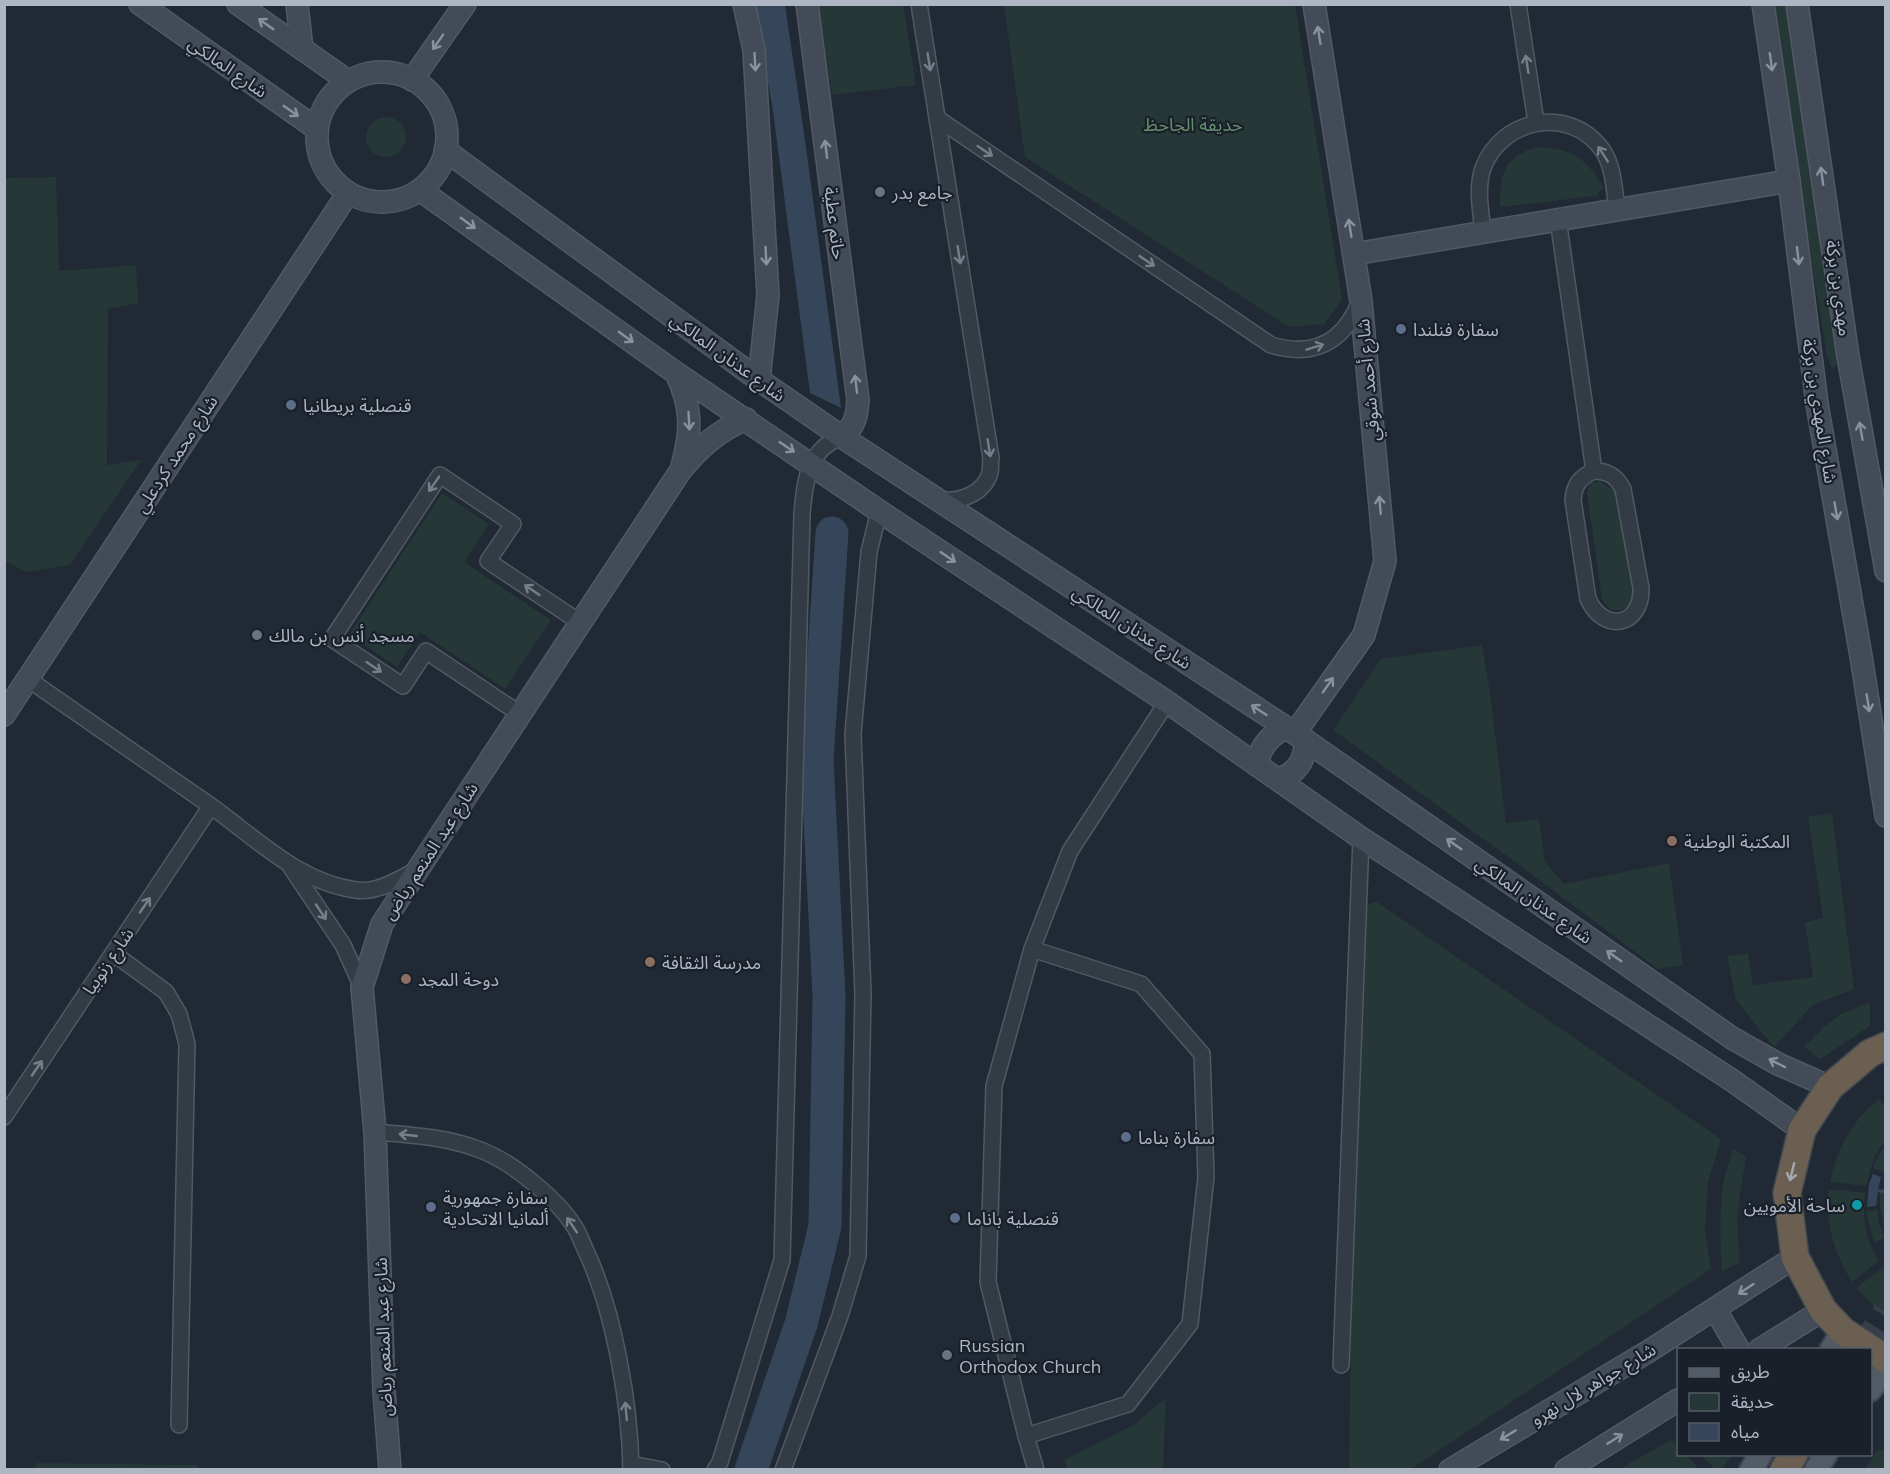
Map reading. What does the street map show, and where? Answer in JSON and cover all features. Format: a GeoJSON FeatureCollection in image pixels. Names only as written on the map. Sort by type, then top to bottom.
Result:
{"type":"FeatureCollection","features":[{"type":"Feature","properties":{"kind":"highway"},"geometry":{"type":"LineString","coordinates":[[1858,1348],[1837,1340],[1795,1257],[1787,1193],[1802,1130],[1830,1087],[1870,1053],[1886,1046]]}},
{"type":"Feature","properties":{"kind":"highway"},"geometry":{"type":"LineString","coordinates":[[1872,1354],[1886,1359]]}},
{"type":"Feature","properties":{"kind":"highway"},"geometry":{"type":"LineString","coordinates":[[1784,1470],[1793,1456]]}},
{"type":"Feature","properties":{"kind":"main road","name":"شارع المالكي"},"geometry":{"type":"LineString","coordinates":[[140,4],[317,129]]}},
{"type":"Feature","properties":{"kind":"main road"},"geometry":{"type":"LineString","coordinates":[[238,4],[348,81]]}},
{"type":"Feature","properties":{"kind":"main road"},"geometry":{"type":"LineString","coordinates":[[297,4],[302,49]]}},
{"type":"Feature","properties":{"kind":"main road"},"geometry":{"type":"LineString","coordinates":[[412,80],[465,4]]}},
{"type":"Feature","properties":{"kind":"main road"},"geometry":{"type":"LineString","coordinates":[[744,4],[754,50],[768,295],[759,380]]}},
{"type":"Feature","properties":{"kind":"main road","name":"حاتم عطية"},"geometry":{"type":"LineString","coordinates":[[807,4],[858,400],[856,421],[842,437]]}},
{"type":"Feature","properties":{"kind":"main road","name":"شارع أحمد شوقي"},"geometry":{"type":"LineString","coordinates":[[1295,734],[1364,635],[1385,561],[1360,301],[1314,4]]}},
{"type":"Feature","properties":{"kind":"main road","name":"شارع المهدي بن بركة"},"geometry":{"type":"LineString","coordinates":[[1763,4],[1789,181],[1817,404],[1886,816]]}},
{"type":"Feature","properties":{"kind":"main road","name":"مهدي بن بركة"},"geometry":{"type":"LineString","coordinates":[[1797,4],[1848,356],[1886,571]]}},
{"type":"Feature","properties":{"kind":"main road"},"geometry":{"type":"LineString","coordinates":[[391,73],[412,80],[428,92],[440,109],[446,129],[445,150],[440,165],[420,190],[403,199],[384,202],[365,200],[348,193],[333,181],[323,166],[317,148],[317,129],[322,110],[333,94],[348,81],[369,74],[391,73]]}},
{"type":"Feature","properties":{"kind":"main road","name":"شارع عدنان المالكي"},"geometry":{"type":"LineString","coordinates":[[445,150],[759,380],[842,437],[1295,734],[1732,1038],[1778,1064],[1830,1087]]}},
{"type":"Feature","properties":{"kind":"main road"},"geometry":{"type":"LineString","coordinates":[[1354,254],[1789,181]]}},
{"type":"Feature","properties":{"kind":"main road"},"geometry":{"type":"LineString","coordinates":[[420,190],[676,373],[1167,702],[1361,838],[1734,1082],[1802,1130]]}},
{"type":"Feature","properties":{"kind":"main road","name":"شارع محمد كردعلي"},"geometry":{"type":"LineString","coordinates":[[4,715],[348,193]]}},
{"type":"Feature","properties":{"kind":"main road","name":"شارع عبد المنعم رياض"},"geometry":{"type":"LineString","coordinates":[[676,373],[687,402],[689,417],[687,447],[681,470]]}},
{"type":"Feature","properties":{"kind":"main road","name":"شارع عبد المنعم رياض"},"geometry":{"type":"LineString","coordinates":[[390,1470],[384,1391],[375,1132],[362,987],[382,924],[681,470],[707,441],[719,432],[746,419]]}},
{"type":"Feature","properties":{"kind":"main road"},"geometry":{"type":"LineString","coordinates":[[1257,765],[1258,757],[1266,742],[1279,731],[1295,734],[1304,758],[1300,766],[1286,777],[1278,779]]}},
{"type":"Feature","properties":{"kind":"main road","name":"شارع جواهر لال نهرو"},"geometry":{"type":"LineString","coordinates":[[1450,1470],[1649,1351],[1795,1257]]}},
{"type":"Feature","properties":{"kind":"main road"},"geometry":{"type":"LineString","coordinates":[[1715,1309],[1738,1348]]}},
{"type":"Feature","properties":{"kind":"main road"},"geometry":{"type":"LineString","coordinates":[[1762,1348],[1823,1310]]}},
{"type":"Feature","properties":{"kind":"main road"},"geometry":{"type":"LineString","coordinates":[[1872,1387],[1886,1368]]}},
{"type":"Feature","properties":{"kind":"main road"},"geometry":{"type":"LineString","coordinates":[[1566,1470],[1677,1401]]}},
{"type":"Feature","properties":{"kind":"main road"},"geometry":{"type":"LineString","coordinates":[[1751,1470],[1760,1456]]}},
{"type":"Feature","properties":{"kind":"main road"},"geometry":{"type":"LineString","coordinates":[[1816,1470],[1825,1456]]}},
{"type":"Feature","properties":{"kind":"street"},"geometry":{"type":"LineString","coordinates":[[919,4],[991,458],[989,474],[981,487],[973,494],[951,501],[939,500]]}},
{"type":"Feature","properties":{"kind":"street"},"geometry":{"type":"LineString","coordinates":[[1518,4],[1536,122]]}},
{"type":"Feature","properties":{"kind":"street"},"geometry":{"type":"LineString","coordinates":[[937,118],[1271,345],[1287,350],[1318,347],[1345,329],[1360,301]]}},
{"type":"Feature","properties":{"kind":"street"},"geometry":{"type":"LineString","coordinates":[[1483,232],[1480,194],[1482,170],[1493,149],[1511,132],[1536,122],[1558,122],[1584,132],[1601,148],[1610,165],[1617,209]]}},
{"type":"Feature","properties":{"kind":"street"},"geometry":{"type":"LineString","coordinates":[[1558,219],[1594,471]]}},
{"type":"Feature","properties":{"kind":"street"},"geometry":{"type":"LineString","coordinates":[[716,1470],[782,1260],[802,514],[805,489],[816,454],[832,441],[842,437]]}},
{"type":"Feature","properties":{"kind":"street"},"geometry":{"type":"LineString","coordinates":[[1594,471],[1611,474],[1623,489],[1641,588],[1641,600],[1636,611],[1626,619],[1614,622],[1603,619],[1593,611],[1588,599],[1574,500],[1574,490],[1578,482],[1585,475],[1594,471]]}},
{"type":"Feature","properties":{"kind":"street"},"geometry":{"type":"LineString","coordinates":[[520,714],[426,651],[403,686],[332,639],[440,475],[513,524],[488,561],[581,623]]}},
{"type":"Feature","properties":{"kind":"street"},"geometry":{"type":"LineString","coordinates":[[783,1470],[840,1316],[858,1256],[863,994],[853,734],[869,552],[879,511]]}},
{"type":"Feature","properties":{"kind":"street"},"geometry":{"type":"LineString","coordinates":[[28,678],[211,806],[288,864],[326,883],[358,891],[384,887],[417,871]]}},
{"type":"Feature","properties":{"kind":"street"},"geometry":{"type":"LineString","coordinates":[[1036,1470],[988,1282],[994,1086],[1032,949],[1070,851],[1167,702]]}},
{"type":"Feature","properties":{"kind":"street","name":"شارع زنوبيا"},"geometry":{"type":"LineString","coordinates":[[4,1117],[211,806]]}},
{"type":"Feature","properties":{"kind":"street"},"geometry":{"type":"LineString","coordinates":[[1341,1365],[1361,838]]}},
{"type":"Feature","properties":{"kind":"street"},"geometry":{"type":"LineString","coordinates":[[288,864],[343,945],[362,987]]}},
{"type":"Feature","properties":{"kind":"street"},"geometry":{"type":"LineString","coordinates":[[1026,1436],[1128,1404],[1190,1324],[1206,1178],[1202,1054],[1141,984],[1032,949]]}},
{"type":"Feature","properties":{"kind":"street"},"geometry":{"type":"LineString","coordinates":[[113,953],[166,992],[179,1014],[187,1044],[179,1425]]}},
{"type":"Feature","properties":{"kind":"street"},"geometry":{"type":"LineString","coordinates":[[375,1132],[443,1138],[484,1152],[517,1171],[547,1195],[574,1226],[596,1272],[613,1335],[626,1403],[631,1467],[662,1470]]}},
{"type":"Feature","properties":{"kind":"street"},"geometry":{"type":"LineString","coordinates":[[379,1470],[384,1391]]}},
{"type":"Feature","properties":{"kind":"green space"},"geometry":{"type":"Polygon","coordinates":[[[818,5],[903,5],[916,85],[832,95],[818,5]]]}},
{"type":"Feature","properties":{"kind":"green space","name":"حديقة الجاحظ"},"geometry":{"type":"Polygon","coordinates":[[[1004,5],[1295,5],[1342,300],[1324,324],[1289,327],[1025,157],[1004,5]]]}},
{"type":"Feature","properties":{"kind":"green space"},"geometry":{"type":"Polygon","coordinates":[[[1770,5],[1787,5],[1843,356],[1832,369],[1827,356],[1770,5]]]}},
{"type":"Feature","properties":{"kind":"green space"},"geometry":{"type":"Polygon","coordinates":[[[386,117],[394,118],[400,123],[405,129],[405,145],[400,151],[394,156],[386,157],[378,156],[372,151],[367,145],[366,137],[367,129],[372,123],[378,118],[386,117]]]}},
{"type":"Feature","properties":{"kind":"green space"},"geometry":{"type":"Polygon","coordinates":[[[1538,147],[1561,150],[1577,156],[1590,168],[1604,187],[1596,196],[1500,207],[1501,185],[1506,168],[1517,156],[1538,147]]]}},
{"type":"Feature","properties":{"kind":"green space"},"geometry":{"type":"Polygon","coordinates":[[[56,177],[59,271],[136,265],[138,303],[108,309],[107,465],[141,460],[70,565],[26,572],[5,561],[5,178],[56,177]]]}},
{"type":"Feature","properties":{"kind":"green space"},"geometry":{"type":"Polygon","coordinates":[[[1600,481],[1615,491],[1632,583],[1632,606],[1618,610],[1609,608],[1602,599],[1587,493],[1590,483],[1600,481]]]}},
{"type":"Feature","properties":{"kind":"green space"},"geometry":{"type":"Polygon","coordinates":[[[442,493],[489,524],[464,562],[551,620],[505,689],[420,632],[397,667],[349,635],[442,493]]]}},
{"type":"Feature","properties":{"kind":"green space"},"geometry":{"type":"Polygon","coordinates":[[[1482,645],[1506,823],[1539,819],[1545,862],[1564,884],[1669,863],[1683,965],[1658,969],[1333,730],[1381,659],[1482,645]]]}},
{"type":"Feature","properties":{"kind":"green space"},"geometry":{"type":"Polygon","coordinates":[[[1832,813],[1854,989],[1813,1005],[1774,1047],[1736,1000],[1727,956],[1748,953],[1753,985],[1813,977],[1805,922],[1823,918],[1808,817],[1832,813]]]}},
{"type":"Feature","properties":{"kind":"green space"},"geometry":{"type":"Polygon","coordinates":[[[1377,902],[1721,1139],[1708,1182],[1705,1229],[1711,1269],[1411,1469],[1349,1470],[1357,907],[1377,902]]]}},
{"type":"Feature","properties":{"kind":"green space"},"geometry":{"type":"Polygon","coordinates":[[[1870,1002],[1870,1026],[1820,1059],[1804,1047],[1841,1014],[1870,1002]]]}},
{"type":"Feature","properties":{"kind":"green space"},"geometry":{"type":"Polygon","coordinates":[[[1879,1099],[1885,1108],[1885,1141],[1875,1157],[1866,1186],[1830,1182],[1841,1147],[1847,1136],[1861,1116],[1879,1099]]]}},
{"type":"Feature","properties":{"kind":"green space"},"geometry":{"type":"Polygon","coordinates":[[[1885,1145],[1886,1171],[1885,1173],[1873,1168],[1885,1145]]]}},
{"type":"Feature","properties":{"kind":"green space"},"geometry":{"type":"Polygon","coordinates":[[[1733,1148],[1746,1157],[1737,1222],[1740,1262],[1722,1272],[1720,1228],[1722,1196],[1733,1148]]]}},
{"type":"Feature","properties":{"kind":"green space"},"geometry":{"type":"Polygon","coordinates":[[[1829,1189],[1865,1193],[1866,1229],[1870,1244],[1879,1261],[1852,1282],[1832,1238],[1828,1214],[1829,1189]]]}},
{"type":"Feature","properties":{"kind":"green space"},"geometry":{"type":"Polygon","coordinates":[[[1880,1193],[1885,1194],[1885,1230],[1880,1208],[1880,1193]]]}},
{"type":"Feature","properties":{"kind":"green space"},"geometry":{"type":"Polygon","coordinates":[[[1878,1210],[1878,1219],[1884,1238],[1874,1243],[1866,1211],[1878,1210]]]}},
{"type":"Feature","properties":{"kind":"green space"},"geometry":{"type":"Polygon","coordinates":[[[1884,1267],[1886,1268],[1885,1315],[1856,1288],[1884,1267]]]}},
{"type":"Feature","properties":{"kind":"green space"},"geometry":{"type":"Polygon","coordinates":[[[1166,1398],[1163,1469],[1068,1469],[1064,1460],[1133,1425],[1166,1398]]]}},
{"type":"Feature","properties":{"kind":"green space"},"geometry":{"type":"Polygon","coordinates":[[[1672,1440],[1677,1446],[1677,1456],[1687,1456],[1699,1469],[1619,1469],[1672,1440]]]}},
{"type":"Feature","properties":{"kind":"green space"},"geometry":{"type":"Polygon","coordinates":[[[1878,1449],[1885,1452],[1885,1469],[1865,1469],[1878,1449]]]}},
{"type":"Feature","properties":{"kind":"green space"},"geometry":{"type":"Polygon","coordinates":[[[1702,1456],[1731,1456],[1721,1470],[1715,1469],[1702,1456]]]}},
{"type":"Feature","properties":{"kind":"green space"},"geometry":{"type":"Polygon","coordinates":[[[36,1463],[197,1465],[200,1469],[35,1470],[36,1463]]]}},
{"type":"Feature","properties":{"kind":"water"},"geometry":{"type":"Polygon","coordinates":[[[753,5],[785,5],[841,408],[810,393],[772,104],[753,5]]]}},
{"type":"Feature","properties":{"kind":"water"},"geometry":{"type":"Polygon","coordinates":[[[1873,1174],[1881,1177],[1878,1189],[1885,1190],[1885,1194],[1878,1192],[1876,1206],[1867,1207],[1869,1184],[1873,1174]]]}},
{"type":"Feature","properties":{"kind":"waterway"},"geometry":{"type":"LineString","coordinates":[[751,1470],[801,1324],[825,1226],[829,996],[817,760],[832,533]]}},
{"type":"Feature","properties":{"kind":"tunnel"},"geometry":{"type":"LineString","coordinates":[[1863,1348],[1886,1312]]}},
{"type":"Feature","properties":{"kind":"place","name":"جامع بدر"},"geometry":{"type":"Point","coordinates":[880,192]}},
{"type":"Feature","properties":{"kind":"place","name":"سفارة فنلندا"},"geometry":{"type":"Point","coordinates":[1401,329]}},
{"type":"Feature","properties":{"kind":"place","name":"قنصلية بريطانيا"},"geometry":{"type":"Point","coordinates":[291,405]}},
{"type":"Feature","properties":{"kind":"place","name":"مسجد أنس بن مالك"},"geometry":{"type":"Point","coordinates":[257,635]}},
{"type":"Feature","properties":{"kind":"place","name":"المكتبة الوطنية"},"geometry":{"type":"Point","coordinates":[1672,841]}},
{"type":"Feature","properties":{"kind":"place","name":"مدرسة الثقافة"},"geometry":{"type":"Point","coordinates":[650,962]}},
{"type":"Feature","properties":{"kind":"place","name":"دوحة المجد"},"geometry":{"type":"Point","coordinates":[406,979]}},
{"type":"Feature","properties":{"kind":"place","name":"سفارة بناما"},"geometry":{"type":"Point","coordinates":[1126,1137]}},
{"type":"Feature","properties":{"kind":"place","name":"ساحة الأمويين"},"geometry":{"type":"Point","coordinates":[1857,1205]}},
{"type":"Feature","properties":{"kind":"place","name":"سفارة جمهورية ألمانيا الاتحادية"},"geometry":{"type":"Point","coordinates":[431,1207]}},
{"type":"Feature","properties":{"kind":"place","name":"قنصلية باناما"},"geometry":{"type":"Point","coordinates":[955,1218]}},
{"type":"Feature","properties":{"kind":"place","name":"Russian Orthodox Church"},"geometry":{"type":"Point","coordinates":[947,1355]}}]}
